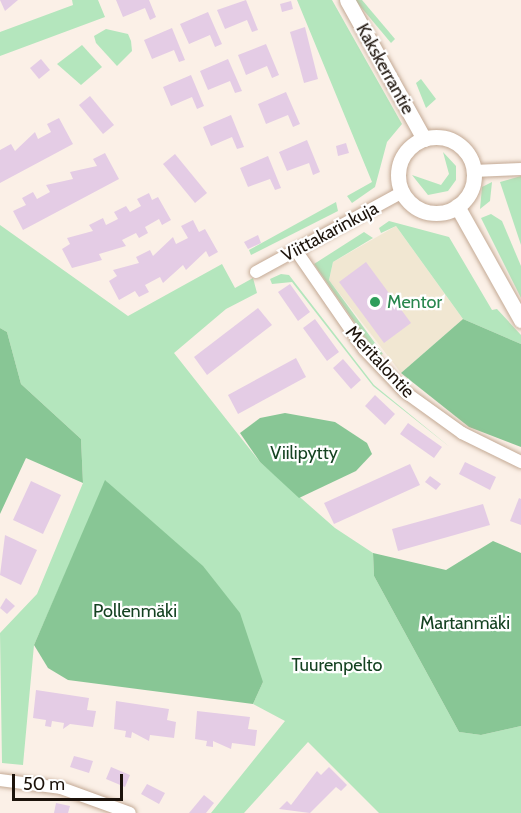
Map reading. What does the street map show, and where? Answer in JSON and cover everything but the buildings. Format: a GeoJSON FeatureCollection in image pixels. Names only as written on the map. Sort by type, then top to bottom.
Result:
{"type":"FeatureCollection","features":[{"type":"Feature","properties":{"kind":"street","name":"Kakskerrantie"},"geometry":{"type":"LineString","coordinates":[[347,0],[424,139]]}},
{"type":"Feature","properties":{"kind":"street"},"geometry":{"type":"LineString","coordinates":[[441,137],[458,144],[473,171],[469,193],[457,206],[431,212],[403,192],[400,164],[409,149],[424,139],[441,137]]}},
{"type":"Feature","properties":{"kind":"street"},"geometry":{"type":"LineString","coordinates":[[473,171],[521,169]]}},
{"type":"Feature","properties":{"kind":"street","name":"Viittakarinkuja"},"geometry":{"type":"LineString","coordinates":[[256,272],[297,252],[403,192]]}},
{"type":"Feature","properties":{"kind":"street"},"geometry":{"type":"LineString","coordinates":[[457,206],[521,320]]}},
{"type":"Feature","properties":{"kind":"street","name":"Meritalontie"},"geometry":{"type":"LineString","coordinates":[[297,252],[364,349],[405,392],[462,433],[521,462]]}},
{"type":"Feature","properties":{"kind":"street"},"geometry":{"type":"LineString","coordinates":[[0,780],[61,788],[130,813]]}},
{"type":"Feature","properties":{"kind":"shaded area"},"geometry":{"type":"Polygon","coordinates":[[[396,226],[463,319],[401,373],[329,280],[333,262],[396,226]]]}},
{"type":"Feature","properties":{"kind":"green space"},"geometry":{"type":"Polygon","coordinates":[[[72,0],[98,0],[105,17],[0,56],[0,32],[73,5],[72,0]]]}},
{"type":"Feature","properties":{"kind":"green space"},"geometry":{"type":"Polygon","coordinates":[[[297,0],[332,0],[402,124],[387,142],[375,187],[352,203],[347,196],[372,182],[297,0]]]}},
{"type":"Feature","properties":{"kind":"green space"},"geometry":{"type":"Polygon","coordinates":[[[355,0],[362,0],[395,39],[391,43],[355,0]]]}},
{"type":"Feature","properties":{"kind":"green space"},"geometry":{"type":"Polygon","coordinates":[[[106,29],[128,34],[131,41],[132,51],[117,66],[96,43],[94,36],[106,29]]]}},
{"type":"Feature","properties":{"kind":"green space"},"geometry":{"type":"Polygon","coordinates":[[[82,45],[102,67],[81,85],[57,64],[82,45]]]}},
{"type":"Feature","properties":{"kind":"green space"},"geometry":{"type":"Polygon","coordinates":[[[421,79],[436,99],[426,108],[416,83],[421,79]]]}},
{"type":"Feature","properties":{"kind":"green space"},"geometry":{"type":"Polygon","coordinates":[[[443,152],[456,166],[456,180],[448,191],[428,195],[412,175],[441,185],[449,174],[443,152]]]}},
{"type":"Feature","properties":{"kind":"green space"},"geometry":{"type":"Polygon","coordinates":[[[521,176],[521,245],[500,182],[521,176]]]}},
{"type":"Feature","properties":{"kind":"green space"},"geometry":{"type":"Polygon","coordinates":[[[492,182],[490,201],[480,209],[482,187],[492,182]]]}},
{"type":"Feature","properties":{"kind":"green space"},"geometry":{"type":"Polygon","coordinates":[[[336,202],[338,211],[251,255],[249,250],[336,202]]]}},
{"type":"Feature","properties":{"kind":"green space"},"geometry":{"type":"Polygon","coordinates":[[[491,214],[502,221],[521,266],[521,298],[481,218],[491,214]]]}},
{"type":"Feature","properties":{"kind":"green space"},"geometry":{"type":"Polygon","coordinates":[[[389,221],[449,237],[492,310],[497,309],[521,335],[521,344],[463,319],[396,226],[381,233],[379,228],[389,221]]]}},
{"type":"Feature","properties":{"kind":"green space","name":"Tuurenpelto"},"geometry":{"type":"Polygon","coordinates":[[[0,225],[128,316],[222,264],[235,288],[253,278],[257,293],[226,309],[174,353],[260,462],[335,528],[373,553],[374,576],[459,732],[481,735],[521,726],[521,813],[379,813],[308,742],[244,813],[211,813],[285,721],[253,704],[263,682],[106,481],[34,645],[23,765],[2,763],[0,633],[37,594],[83,483],[81,439],[21,384],[7,332],[0,328],[0,225]]]}},
{"type":"Feature","properties":{"kind":"green space"},"geometry":{"type":"Polygon","coordinates":[[[364,232],[373,238],[333,262],[329,280],[383,354],[378,356],[314,264],[364,232]]]}},
{"type":"Feature","properties":{"kind":"green space"},"geometry":{"type":"Polygon","coordinates":[[[281,274],[289,275],[374,385],[451,448],[373,386],[292,282],[272,284],[270,279],[281,274]]]}},
{"type":"Feature","properties":{"kind":"green space"},"geometry":{"type":"Polygon","coordinates":[[[463,319],[521,344],[521,447],[469,427],[401,373],[463,319]]]}},
{"type":"Feature","properties":{"kind":"green space"},"geometry":{"type":"Polygon","coordinates":[[[0,328],[7,332],[21,384],[81,439],[83,483],[26,458],[0,514],[0,328]]]}},
{"type":"Feature","properties":{"kind":"green space","name":"Viilipytty"},"geometry":{"type":"Polygon","coordinates":[[[285,413],[335,422],[367,443],[372,454],[356,471],[299,498],[260,462],[240,433],[260,418],[285,413]]]}},
{"type":"Feature","properties":{"kind":"green space","name":"Pollenmäki"},"geometry":{"type":"Polygon","coordinates":[[[105,480],[203,566],[240,613],[263,682],[253,704],[68,680],[48,668],[34,645],[105,480]]]}},
{"type":"Feature","properties":{"kind":"green space","name":"Martanmäki"},"geometry":{"type":"Polygon","coordinates":[[[493,541],[521,553],[521,726],[481,735],[459,732],[374,576],[373,553],[446,570],[493,541]]]}},
{"type":"Feature","properties":{"kind":"place","name":"Mentor"},"geometry":{"type":"Point","coordinates":[375,302]}}]}
